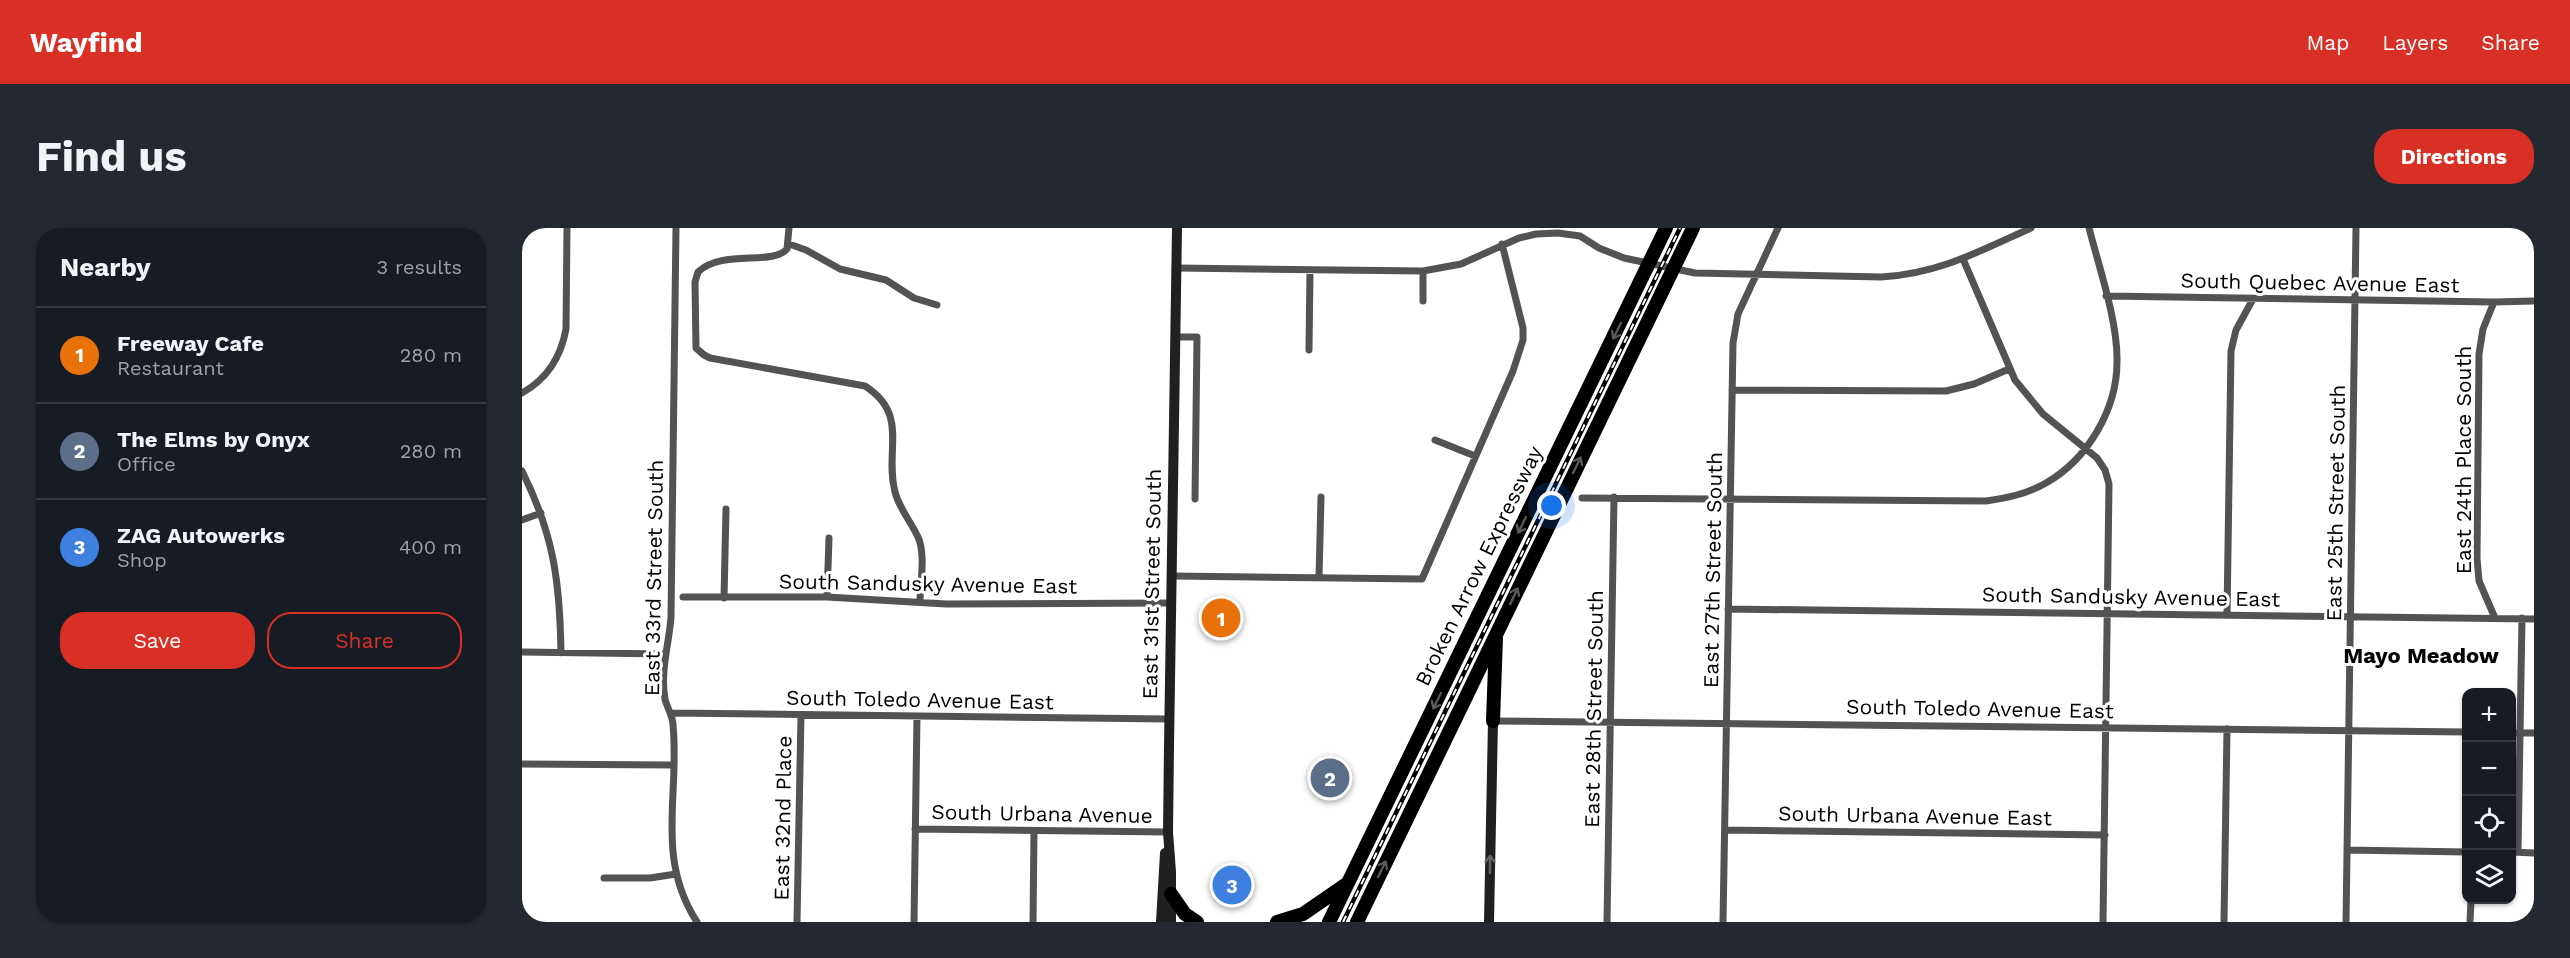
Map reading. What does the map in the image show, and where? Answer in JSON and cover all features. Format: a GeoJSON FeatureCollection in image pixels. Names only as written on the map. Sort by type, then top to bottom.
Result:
{"type":"FeatureCollection","features":[{"type":"Feature","properties":{"kind":"highway","name":"Broken Arrow Expressway"},"geometry":{"type":"LineString","coordinates":[[1329,922],[1666,228]]}},
{"type":"Feature","properties":{"kind":"highway","name":"Broken Arrow Expressway"},"geometry":{"type":"LineString","coordinates":[[1357,922],[1693,228]]}},
{"type":"Feature","properties":{"kind":"highway"},"geometry":{"type":"LineString","coordinates":[[1493,721],[1496,636]]}},
{"type":"Feature","properties":{"kind":"highway"},"geometry":{"type":"LineString","coordinates":[[1276,922],[1303,914],[1348,883]]}},
{"type":"Feature","properties":{"kind":"highway"},"geometry":{"type":"LineString","coordinates":[[1171,894],[1187,916],[1197,922]]}},
{"type":"Feature","properties":{"kind":"main road","name":"East 31st Street South"},"geometry":{"type":"LineString","coordinates":[[1171,922],[1168,832],[1177,228]]}},
{"type":"Feature","properties":{"kind":"main road"},"geometry":{"type":"LineString","coordinates":[[1488,922],[1493,721]]}},
{"type":"Feature","properties":{"kind":"main road","name":"East 31st Street South"},"geometry":{"type":"LineString","coordinates":[[1161,922],[1163,872],[1168,832]]}},
{"type":"Feature","properties":{"kind":"street"},"geometry":{"type":"LineString","coordinates":[[522,393],[547,373],[564,342],[567,228]]}},
{"type":"Feature","properties":{"kind":"street","name":"East 33rd Street South"},"geometry":{"type":"LineString","coordinates":[[676,228],[671,617],[670,637],[665,654],[665,699],[673,724],[672,844],[676,874],[686,905],[697,922]]}},
{"type":"Feature","properties":{"kind":"street"},"geometry":{"type":"LineString","coordinates":[[789,228],[789,244],[787,249],[778,256],[733,258],[715,262],[698,272],[694,342],[696,348],[704,355],[866,386],[883,400],[888,409],[893,430],[892,481],[895,493],[919,539],[920,602]]}},
{"type":"Feature","properties":{"kind":"street"},"geometry":{"type":"LineString","coordinates":[[1580,236],[1584,228]]}},
{"type":"Feature","properties":{"kind":"street","name":"East 27th Street South"},"geometry":{"type":"LineString","coordinates":[[1723,922],[1733,343],[1738,314],[1778,228]]}},
{"type":"Feature","properties":{"kind":"street"},"geometry":{"type":"LineString","coordinates":[[1177,268],[1424,271],[1461,264],[1502,244],[1536,234],[1558,233],[1580,236],[1599,248],[1624,258],[1695,273],[1901,276],[1921,274],[1963,259],[2031,228]]}},
{"type":"Feature","properties":{"kind":"street"},"geometry":{"type":"LineString","coordinates":[[1582,498],[1986,501],[2026,492],[2048,482],[2085,448],[2100,427],[2116,377],[2116,345],[2089,228]]}},
{"type":"Feature","properties":{"kind":"street","name":"East 25th Street South"},"geometry":{"type":"LineString","coordinates":[[2346,922],[2356,228]]}},
{"type":"Feature","properties":{"kind":"street"},"geometry":{"type":"LineString","coordinates":[[789,244],[806,250],[840,269],[886,280],[914,298],[936,306]]}},
{"type":"Feature","properties":{"kind":"street"},"geometry":{"type":"LineString","coordinates":[[1172,576],[1422,579],[1513,371],[1523,340],[1521,316],[1502,244]]}},
{"type":"Feature","properties":{"kind":"street"},"geometry":{"type":"LineString","coordinates":[[1963,259],[2009,369],[2032,403],[2101,464],[2109,484],[2103,922]]}},
{"type":"Feature","properties":{"kind":"street"},"geometry":{"type":"LineString","coordinates":[[1309,350],[1310,270]]}},
{"type":"Feature","properties":{"kind":"street"},"geometry":{"type":"LineString","coordinates":[[1423,301],[1424,271]]}},
{"type":"Feature","properties":{"kind":"street","name":"South Quebec Avenue East"},"geometry":{"type":"LineString","coordinates":[[2106,296],[2534,301]]}},
{"type":"Feature","properties":{"kind":"street"},"geometry":{"type":"LineString","coordinates":[[2228,615],[2230,351],[2236,330],[2253,299]]}},
{"type":"Feature","properties":{"kind":"street","name":"East 24th Place South"},"geometry":{"type":"LineString","coordinates":[[2494,302],[2483,329],[2479,354],[2477,564],[2479,581],[2495,618]]}},
{"type":"Feature","properties":{"kind":"street","name":"East 31st Street South"},"geometry":{"type":"LineString","coordinates":[[1176,337],[1197,337],[1195,499]]}},
{"type":"Feature","properties":{"kind":"street"},"geometry":{"type":"LineString","coordinates":[[1732,390],[1946,391],[1974,384],[2009,369]]}},
{"type":"Feature","properties":{"kind":"street"},"geometry":{"type":"LineString","coordinates":[[1434,440],[1475,456]]}},
{"type":"Feature","properties":{"kind":"street"},"geometry":{"type":"LineString","coordinates":[[522,471],[541,513],[557,577],[561,652]]}},
{"type":"Feature","properties":{"kind":"street"},"geometry":{"type":"LineString","coordinates":[[1319,578],[1321,497]]}},
{"type":"Feature","properties":{"kind":"street","name":"East 28th Street South"},"geometry":{"type":"LineString","coordinates":[[1607,922],[1614,497]]}},
{"type":"Feature","properties":{"kind":"street"},"geometry":{"type":"LineString","coordinates":[[724,598],[726,509]]}},
{"type":"Feature","properties":{"kind":"street"},"geometry":{"type":"LineString","coordinates":[[522,519],[541,513]]}},
{"type":"Feature","properties":{"kind":"street"},"geometry":{"type":"LineString","coordinates":[[827,597],[829,538]]}},
{"type":"Feature","properties":{"kind":"street","name":"South Sandusky Avenue East"},"geometry":{"type":"LineString","coordinates":[[683,597],[827,597],[920,602],[1171,603]]}},
{"type":"Feature","properties":{"kind":"street","name":"South Sandusky Avenue East"},"geometry":{"type":"LineString","coordinates":[[1728,609],[2534,619]]}},
{"type":"Feature","properties":{"kind":"street"},"geometry":{"type":"LineString","coordinates":[[2515,850],[2522,618]]}},
{"type":"Feature","properties":{"kind":"street"},"geometry":{"type":"LineString","coordinates":[[522,652],[665,654]]}},
{"type":"Feature","properties":{"kind":"street","name":"South Toledo Avenue East"},"geometry":{"type":"LineString","coordinates":[[671,713],[1169,719]]}},
{"type":"Feature","properties":{"kind":"street","name":"East 32nd Place"},"geometry":{"type":"LineString","coordinates":[[797,922],[801,715]]}},
{"type":"Feature","properties":{"kind":"street"},"geometry":{"type":"LineString","coordinates":[[914,922],[917,716]]}},
{"type":"Feature","properties":{"kind":"street","name":"South Toledo Avenue East"},"geometry":{"type":"LineString","coordinates":[[1493,721],[2462,732]]}},
{"type":"Feature","properties":{"kind":"street"},"geometry":{"type":"LineString","coordinates":[[2224,922],[2227,729]]}},
{"type":"Feature","properties":{"kind":"street"},"geometry":{"type":"LineString","coordinates":[[2516,733],[2534,733]]}},
{"type":"Feature","properties":{"kind":"street"},"geometry":{"type":"LineString","coordinates":[[522,764],[672,765]]}},
{"type":"Feature","properties":{"kind":"street","name":"South Urbana Avenue"},"geometry":{"type":"LineString","coordinates":[[915,829],[1168,832]]}},
{"type":"Feature","properties":{"kind":"street","name":"South Urbana Avenue East"},"geometry":{"type":"LineString","coordinates":[[1725,830],[2105,835]]}},
{"type":"Feature","properties":{"kind":"street"},"geometry":{"type":"LineString","coordinates":[[1033,922],[1035,831]]}},
{"type":"Feature","properties":{"kind":"street"},"geometry":{"type":"LineString","coordinates":[[2347,850],[2462,852]]}},
{"type":"Feature","properties":{"kind":"street"},"geometry":{"type":"LineString","coordinates":[[2516,852],[2534,853]]}},
{"type":"Feature","properties":{"kind":"street"},"geometry":{"type":"LineString","coordinates":[[604,878],[650,878],[676,874]]}},
{"type":"Feature","properties":{"kind":"street"},"geometry":{"type":"LineString","coordinates":[[2470,922],[2471,904]]}},
{"type":"Feature","properties":{"kind":"railway"},"geometry":{"type":"LineString","coordinates":[[1343,922],[1680,228]]}},
{"type":"Feature","properties":{"kind":"place","name":"Freeway Cafe"},"geometry":{"type":"Point","coordinates":[1221,618]}},
{"type":"Feature","properties":{"kind":"place","name":"The Elms by Onyx"},"geometry":{"type":"Point","coordinates":[1330,778]}},
{"type":"Feature","properties":{"kind":"place","name":"ZAG Autowerks"},"geometry":{"type":"Point","coordinates":[1232,885]}},
{"type":"Feature","properties":{"kind":"district","name":"Mayo Meadow"},"geometry":{"type":"Point","coordinates":[2421,655]}}]}
